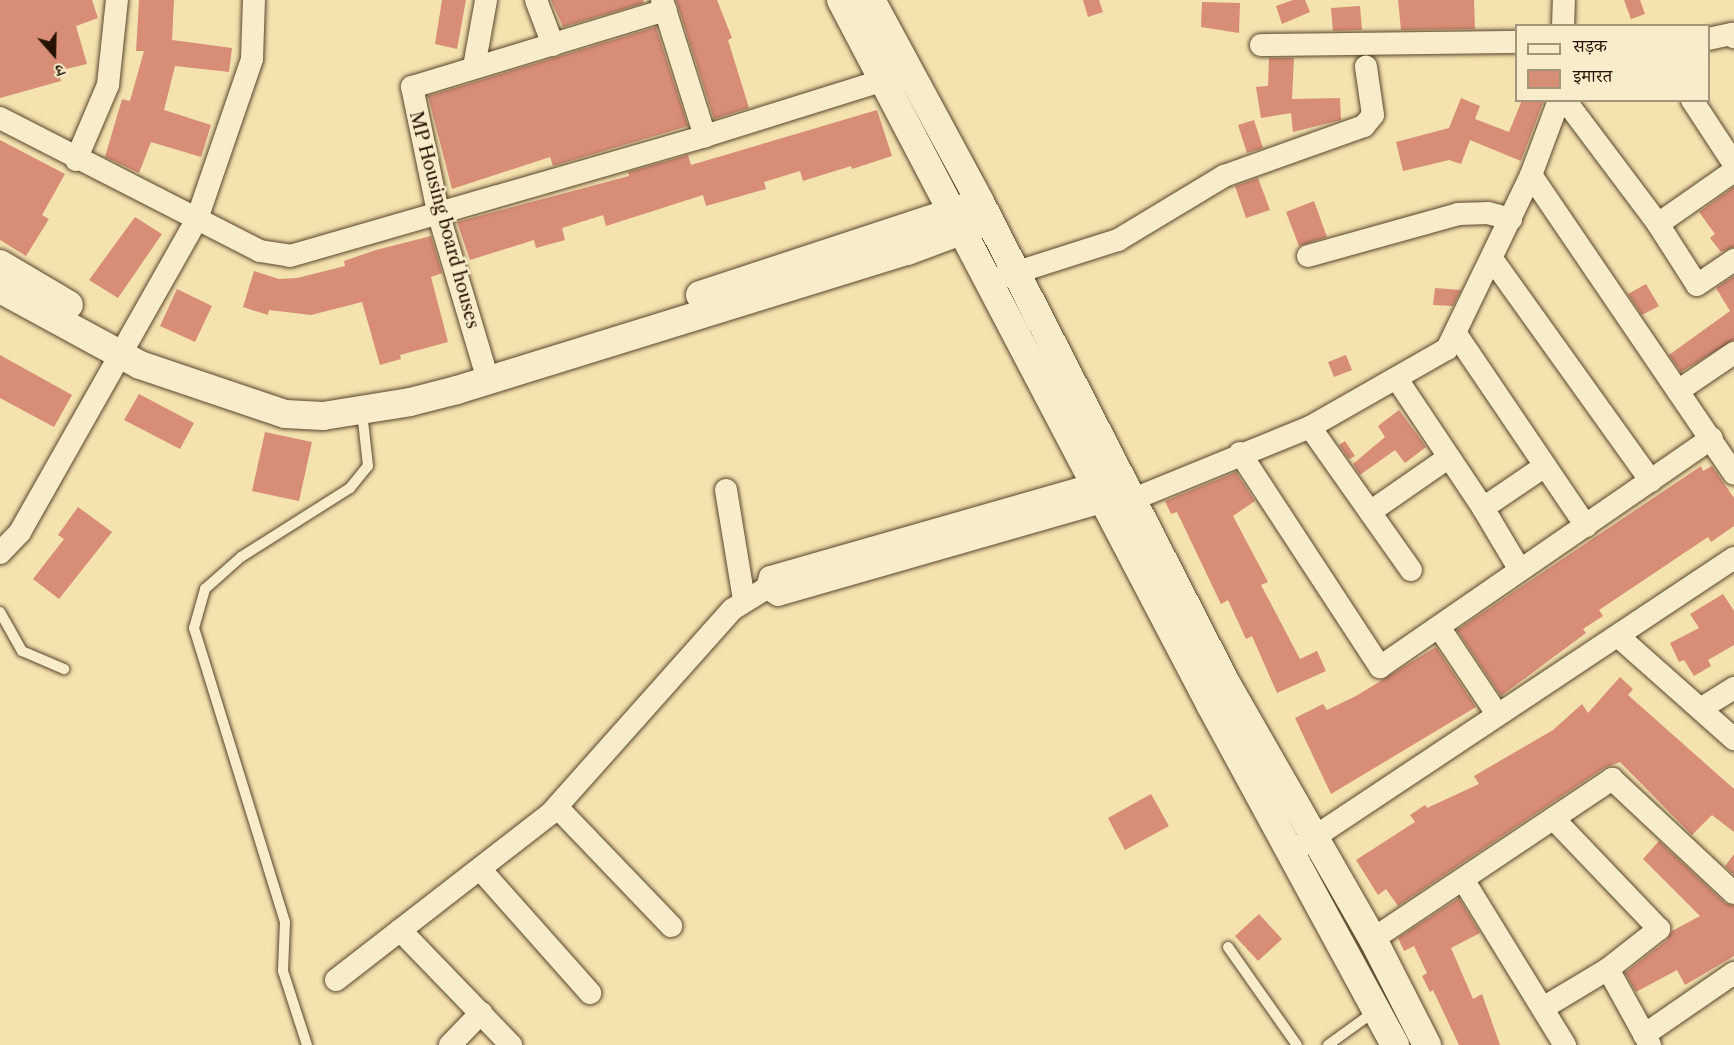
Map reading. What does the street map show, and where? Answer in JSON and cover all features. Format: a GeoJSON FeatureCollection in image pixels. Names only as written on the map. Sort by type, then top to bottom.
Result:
{"type":"FeatureCollection","features":[{"type":"Feature","properties":{"kind":"street"},"geometry":{"type":"LineString","coordinates":[[76,160],[108,85],[117,0]]}},
{"type":"Feature","properties":{"kind":"street"},"geometry":{"type":"LineString","coordinates":[[0,553],[20,532],[122,346],[197,219],[252,59],[254,0]]}},
{"type":"Feature","properties":{"kind":"street"},"geometry":{"type":"LineString","coordinates":[[474,66],[486,0]]}},
{"type":"Feature","properties":{"kind":"street"},"geometry":{"type":"LineString","coordinates":[[536,0],[553,45]]}},
{"type":"Feature","properties":{"kind":"street"},"geometry":{"type":"LineString","coordinates":[[841,0],[897,75],[972,216],[1110,499],[1301,846],[1375,1010],[1395,1045]]}},
{"type":"Feature","properties":{"kind":"street"},"geometry":{"type":"LineString","coordinates":[[871,0],[897,75]]}},
{"type":"Feature","properties":{"kind":"street"},"geometry":{"type":"LineString","coordinates":[[1563,24],[1564,0]]}},
{"type":"Feature","properties":{"kind":"street"},"geometry":{"type":"LineString","coordinates":[[664,5],[705,136]]}},
{"type":"Feature","properties":{"kind":"street","name":"MP Housing board houses"},"geometry":{"type":"LineString","coordinates":[[486,373],[438,212],[411,91],[417,83],[553,45],[664,5]]}},
{"type":"Feature","properties":{"kind":"street"},"geometry":{"type":"LineString","coordinates":[[1710,39],[1732,34],[1734,37]]}},
{"type":"Feature","properties":{"kind":"street"},"geometry":{"type":"LineString","coordinates":[[1261,45],[1515,42]]}},
{"type":"Feature","properties":{"kind":"street"},"geometry":{"type":"LineString","coordinates":[[1001,277],[1118,240],[1224,176],[1364,126],[1372,115],[1366,67]]}},
{"type":"Feature","properties":{"kind":"street"},"geometry":{"type":"LineString","coordinates":[[0,118],[76,160],[260,251],[290,256],[705,136],[897,75]]}},
{"type":"Feature","properties":{"kind":"street"},"geometry":{"type":"LineString","coordinates":[[336,980],[558,807],[744,600],[767,588],[778,595],[1110,499],[1240,453],[1310,427],[1447,349],[1531,175],[1558,102]]}},
{"type":"Feature","properties":{"kind":"street"},"geometry":{"type":"LineString","coordinates":[[1566,102],[1658,224],[1696,285],[1734,260]]}},
{"type":"Feature","properties":{"kind":"street"},"geometry":{"type":"LineString","coordinates":[[1693,102],[1734,164]]}},
{"type":"Feature","properties":{"kind":"street"},"geometry":{"type":"LineString","coordinates":[[1658,224],[1734,171]]}},
{"type":"Feature","properties":{"kind":"street"},"geometry":{"type":"LineString","coordinates":[[1531,175],[1712,438],[1734,474]]}},
{"type":"Feature","properties":{"kind":"street"},"geometry":{"type":"LineString","coordinates":[[1308,256],[1458,213],[1488,213],[1511,219]]}},
{"type":"Feature","properties":{"kind":"street"},"geometry":{"type":"LineString","coordinates":[[0,264],[122,346],[140,365],[225,397],[285,414],[362,412],[972,216]]}},
{"type":"Feature","properties":{"kind":"street"},"geometry":{"type":"LineString","coordinates":[[1492,259],[1652,481]]}},
{"type":"Feature","properties":{"kind":"street"},"geometry":{"type":"LineString","coordinates":[[1001,277],[1110,499]]}},
{"type":"Feature","properties":{"kind":"street"},"geometry":{"type":"LineString","coordinates":[[0,289],[122,346],[221,379],[282,396],[318,400],[361,397],[486,373]]}},
{"type":"Feature","properties":{"kind":"street"},"geometry":{"type":"LineString","coordinates":[[1456,334],[1586,526]]}},
{"type":"Feature","properties":{"kind":"street"},"geometry":{"type":"LineString","coordinates":[[1678,391],[1734,353]]}},
{"type":"Feature","properties":{"kind":"street"},"geometry":{"type":"LineString","coordinates":[[1396,379],[1483,508],[1520,570]]}},
{"type":"Feature","properties":{"kind":"street"},"geometry":{"type":"LineString","coordinates":[[1310,427],[1411,570]]}},
{"type":"Feature","properties":{"kind":"street"},"geometry":{"type":"LineString","coordinates":[[1240,453],[1380,667],[1712,438]]}},
{"type":"Feature","properties":{"kind":"street"},"geometry":{"type":"LineString","coordinates":[[1370,512],[1449,457]]}},
{"type":"Feature","properties":{"kind":"street"},"geometry":{"type":"LineString","coordinates":[[1483,508],[1545,465]]}},
{"type":"Feature","properties":{"kind":"street"},"geometry":{"type":"LineString","coordinates":[[726,490],[744,600]]}},
{"type":"Feature","properties":{"kind":"street"},"geometry":{"type":"LineString","coordinates":[[1301,846],[1497,714],[1619,637],[1734,558]]}},
{"type":"Feature","properties":{"kind":"street"},"geometry":{"type":"LineString","coordinates":[[1439,627],[1497,714]]}},
{"type":"Feature","properties":{"kind":"street"},"geometry":{"type":"LineString","coordinates":[[1619,637],[1702,708],[1734,740]]}},
{"type":"Feature","properties":{"kind":"street"},"geometry":{"type":"LineString","coordinates":[[1702,708],[1734,688]]}},
{"type":"Feature","properties":{"kind":"street"},"geometry":{"type":"LineString","coordinates":[[1373,939],[1464,881],[1553,818],[1612,780],[1734,893]]}},
{"type":"Feature","properties":{"kind":"street"},"geometry":{"type":"LineString","coordinates":[[558,807],[671,926]]}},
{"type":"Feature","properties":{"kind":"street"},"geometry":{"type":"LineString","coordinates":[[1543,1008],[1608,969],[1659,930],[1553,818]]}},
{"type":"Feature","properties":{"kind":"street"},"geometry":{"type":"LineString","coordinates":[[1301,846],[1373,939],[1427,1045]]}},
{"type":"Feature","properties":{"kind":"street"},"geometry":{"type":"LineString","coordinates":[[480,869],[590,993]]}},
{"type":"Feature","properties":{"kind":"street"},"geometry":{"type":"LineString","coordinates":[[1464,881],[1564,1045]]}},
{"type":"Feature","properties":{"kind":"street"},"geometry":{"type":"LineString","coordinates":[[400,930],[511,1045]]}},
{"type":"Feature","properties":{"kind":"street"},"geometry":{"type":"LineString","coordinates":[[1608,969],[1647,1040],[1734,973]]}},
{"type":"Feature","properties":{"kind":"street"},"geometry":{"type":"LineString","coordinates":[[450,1045],[481,1013]]}},
{"type":"Feature","properties":{"kind":"lane"},"geometry":{"type":"LineString","coordinates":[[307,1045],[283,971],[285,922],[194,628],[205,589],[241,557],[350,488],[368,466],[362,412]]}},
{"type":"Feature","properties":{"kind":"lane"},"geometry":{"type":"LineString","coordinates":[[0,612],[22,651],[64,669]]}},
{"type":"Feature","properties":{"kind":"lane"},"geometry":{"type":"LineString","coordinates":[[1228,947],[1297,1045]]}},
{"type":"Feature","properties":{"kind":"lane"},"geometry":{"type":"LineString","coordinates":[[1328,1045],[1375,1010]]}},
{"type":"Feature","properties":{"kind":"building"},"geometry":{"type":"Polygon","coordinates":[[[0,0],[92,0],[98,18],[76,26],[87,64],[58,71],[61,81],[0,98],[0,0]]]}},
{"type":"Feature","properties":{"kind":"building"},"geometry":{"type":"Polygon","coordinates":[[[139,0],[174,0],[172,40],[232,48],[229,72],[175,66],[164,110],[211,125],[201,157],[151,142],[139,173],[105,157],[122,99],[130,101],[144,51],[136,51],[139,0]]]}},
{"type":"Feature","properties":{"kind":"building"},"geometry":{"type":"Polygon","coordinates":[[[442,0],[466,0],[457,49],[435,44],[442,0]]]}},
{"type":"Feature","properties":{"kind":"building"},"geometry":{"type":"Polygon","coordinates":[[[551,0],[643,0],[644,3],[563,27],[551,0]]]}},
{"type":"Feature","properties":{"kind":"building"},"geometry":{"type":"Polygon","coordinates":[[[676,0],[717,0],[732,38],[728,40],[749,108],[714,119],[676,0]]]}},
{"type":"Feature","properties":{"kind":"building"},"geometry":{"type":"Polygon","coordinates":[[[1083,0],[1099,0],[1103,12],[1088,17],[1083,0]]]}},
{"type":"Feature","properties":{"kind":"building"},"geometry":{"type":"Polygon","coordinates":[[[1293,0],[1305,0],[1310,12],[1282,24],[1276,6],[1293,0]]]}},
{"type":"Feature","properties":{"kind":"building"},"geometry":{"type":"Polygon","coordinates":[[[1398,0],[1474,0],[1475,29],[1401,30],[1398,0]]]}},
{"type":"Feature","properties":{"kind":"building"},"geometry":{"type":"Polygon","coordinates":[[[1624,0],[1640,0],[1645,14],[1631,19],[1624,0]]]}},
{"type":"Feature","properties":{"kind":"building"},"geometry":{"type":"Polygon","coordinates":[[[1202,2],[1240,3],[1239,33],[1201,27],[1202,2]]]}},
{"type":"Feature","properties":{"kind":"building"},"geometry":{"type":"Polygon","coordinates":[[[1360,6],[1362,30],[1333,31],[1331,8],[1360,6]]]}},
{"type":"Feature","properties":{"kind":"building"},"geometry":{"type":"Polygon","coordinates":[[[656,27],[688,126],[553,166],[550,157],[452,189],[428,96],[656,27]]]}},
{"type":"Feature","properties":{"kind":"building"},"geometry":{"type":"Polygon","coordinates":[[[1269,58],[1294,58],[1292,99],[1340,98],[1341,120],[1293,132],[1291,113],[1261,118],[1256,87],[1268,86],[1269,58]]]}},
{"type":"Feature","properties":{"kind":"building"},"geometry":{"type":"Polygon","coordinates":[[[1461,98],[1480,106],[1475,119],[1509,132],[1521,102],[1543,102],[1521,161],[1470,140],[1461,164],[1449,160],[1403,171],[1396,142],[1449,128],[1461,98]]]}},
{"type":"Feature","properties":{"kind":"building"},"geometry":{"type":"Polygon","coordinates":[[[877,110],[892,156],[852,169],[851,166],[803,181],[800,171],[764,182],[766,189],[706,206],[703,195],[606,226],[603,215],[562,228],[565,240],[536,248],[534,240],[470,260],[457,222],[629,176],[628,172],[688,155],[691,165],[877,110]]]}},
{"type":"Feature","properties":{"kind":"building"},"geometry":{"type":"Polygon","coordinates":[[[1254,120],[1263,148],[1247,153],[1238,125],[1254,120]]]}},
{"type":"Feature","properties":{"kind":"building"},"geometry":{"type":"Polygon","coordinates":[[[0,140],[65,174],[42,215],[49,219],[26,256],[0,240],[0,140]]]}},
{"type":"Feature","properties":{"kind":"building"},"geometry":{"type":"Polygon","coordinates":[[[1258,178],[1270,210],[1246,218],[1235,186],[1258,178]]]}},
{"type":"Feature","properties":{"kind":"building"},"geometry":{"type":"Polygon","coordinates":[[[1734,187],[1734,247],[1721,252],[1710,238],[1715,234],[1699,212],[1734,187]]]}},
{"type":"Feature","properties":{"kind":"building"},"geometry":{"type":"Polygon","coordinates":[[[1314,201],[1327,237],[1299,246],[1286,212],[1314,201]]]}},
{"type":"Feature","properties":{"kind":"building"},"geometry":{"type":"Polygon","coordinates":[[[135,217],[162,234],[118,298],[89,280],[135,217]]]}},
{"type":"Feature","properties":{"kind":"building"},"geometry":{"type":"Polygon","coordinates":[[[431,236],[442,273],[431,277],[448,342],[400,355],[401,359],[380,365],[362,302],[311,315],[269,310],[268,315],[243,307],[254,271],[279,279],[297,278],[345,266],[344,261],[376,250],[431,236]]]}},
{"type":"Feature","properties":{"kind":"building"},"geometry":{"type":"Polygon","coordinates":[[[1734,276],[1734,340],[1681,372],[1669,355],[1730,311],[1716,288],[1734,276]]]}},
{"type":"Feature","properties":{"kind":"building"},"geometry":{"type":"Polygon","coordinates":[[[1646,284],[1659,306],[1642,315],[1628,294],[1646,284]]]}},
{"type":"Feature","properties":{"kind":"building"},"geometry":{"type":"Polygon","coordinates":[[[1435,288],[1461,290],[1453,306],[1433,305],[1435,288]]]}},
{"type":"Feature","properties":{"kind":"building"},"geometry":{"type":"Polygon","coordinates":[[[177,289],[212,306],[195,342],[160,326],[177,289]]]}},
{"type":"Feature","properties":{"kind":"building"},"geometry":{"type":"Polygon","coordinates":[[[0,355],[72,395],[54,427],[0,398],[0,355]]]}},
{"type":"Feature","properties":{"kind":"building"},"geometry":{"type":"Polygon","coordinates":[[[1346,355],[1352,370],[1334,377],[1328,362],[1346,355]]]}},
{"type":"Feature","properties":{"kind":"building"},"geometry":{"type":"Polygon","coordinates":[[[139,394],[194,423],[180,449],[124,420],[139,394]]]}},
{"type":"Feature","properties":{"kind":"building"},"geometry":{"type":"Polygon","coordinates":[[[1399,410],[1426,447],[1405,463],[1395,450],[1360,475],[1353,464],[1385,437],[1378,426],[1399,410]]]}},
{"type":"Feature","properties":{"kind":"building"},"geometry":{"type":"Polygon","coordinates":[[[265,432],[312,442],[299,501],[252,491],[265,432]]]}},
{"type":"Feature","properties":{"kind":"building"},"geometry":{"type":"Polygon","coordinates":[[[1345,441],[1355,456],[1349,459],[1339,445],[1345,441]]]}},
{"type":"Feature","properties":{"kind":"building"},"geometry":{"type":"Polygon","coordinates":[[[1701,466],[1703,471],[1712,466],[1734,498],[1734,526],[1711,542],[1708,537],[1599,610],[1603,616],[1583,629],[1586,633],[1501,696],[1457,630],[1701,466]]]}},
{"type":"Feature","properties":{"kind":"building"},"geometry":{"type":"Polygon","coordinates":[[[1236,472],[1255,501],[1233,516],[1268,582],[1261,585],[1300,659],[1317,651],[1326,671],[1277,693],[1252,636],[1246,639],[1228,600],[1221,604],[1177,512],[1171,514],[1165,501],[1236,472]]]}},
{"type":"Feature","properties":{"kind":"building"},"geometry":{"type":"Polygon","coordinates":[[[78,507],[112,532],[59,599],[33,579],[64,539],[58,535],[78,507]]]}},
{"type":"Feature","properties":{"kind":"building"},"geometry":{"type":"Polygon","coordinates":[[[1723,594],[1734,611],[1734,645],[1708,660],[1711,666],[1694,676],[1684,660],[1679,662],[1670,643],[1699,628],[1690,614],[1723,594]]]}},
{"type":"Feature","properties":{"kind":"building"},"geometry":{"type":"Polygon","coordinates":[[[1436,647],[1476,707],[1331,794],[1295,718],[1323,704],[1327,710],[1356,696],[1436,647]]]}},
{"type":"Feature","properties":{"kind":"building"},"geometry":{"type":"Polygon","coordinates":[[[1620,677],[1633,689],[1628,695],[1734,789],[1734,832],[1712,815],[1692,835],[1620,762],[1604,768],[1398,906],[1386,889],[1378,895],[1356,860],[1415,822],[1410,815],[1425,805],[1427,808],[1479,784],[1474,776],[1553,730],[1582,704],[1588,713],[1620,677]]]}},
{"type":"Feature","properties":{"kind":"building"},"geometry":{"type":"Polygon","coordinates":[[[1151,794],[1169,826],[1125,850],[1108,818],[1151,794]]]}},
{"type":"Feature","properties":{"kind":"building"},"geometry":{"type":"Polygon","coordinates":[[[1659,841],[1725,903],[1734,906],[1734,956],[1685,985],[1677,970],[1636,992],[1625,973],[1667,940],[1672,931],[1700,916],[1643,859],[1659,841]]]}},
{"type":"Feature","properties":{"kind":"building"},"geometry":{"type":"Polygon","coordinates":[[[1734,854],[1734,875],[1725,866],[1734,854]]]}},
{"type":"Feature","properties":{"kind":"building"},"geometry":{"type":"Polygon","coordinates":[[[1459,898],[1480,933],[1451,948],[1473,999],[1482,994],[1500,1045],[1459,1045],[1433,990],[1430,992],[1422,976],[1427,973],[1414,946],[1404,951],[1398,938],[1459,898]]]}},
{"type":"Feature","properties":{"kind":"building"},"geometry":{"type":"Polygon","coordinates":[[[1259,914],[1282,939],[1258,961],[1235,936],[1259,914]]]}}]}
